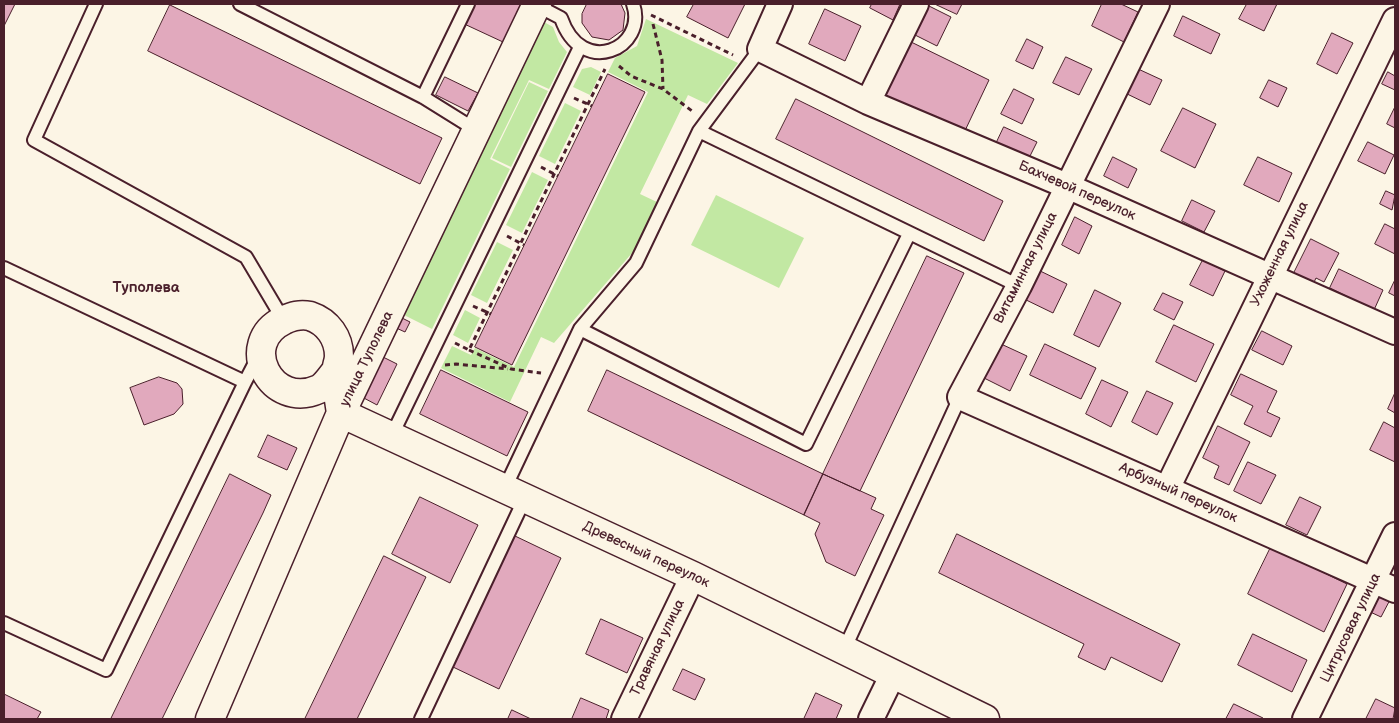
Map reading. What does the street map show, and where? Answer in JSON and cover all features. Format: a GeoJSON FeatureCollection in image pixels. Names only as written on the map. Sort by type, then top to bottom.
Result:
{"type":"FeatureCollection","features":[{"type":"Feature","properties":{"kind":"street"},"geometry":{"type":"LineString","coordinates":[[755,56],[780,4]]}},
{"type":"Feature","properties":{"kind":"street"},"geometry":{"type":"LineString","coordinates":[[868,102],[916,4]]}},
{"type":"Feature","properties":{"kind":"street","name":"Витаминная улица"},"geometry":{"type":"LineString","coordinates":[[960,397],[1019,286],[1157,4]]}},
{"type":"Feature","properties":{"kind":"street","name":"улица Туполева"},"geometry":{"type":"LineString","coordinates":[[210,719],[341,413],[537,5]]}},
{"type":"Feature","properties":{"kind":"street","name":"Ухоженная улица"},"geometry":{"type":"LineString","coordinates":[[1167,489],[1395,20]]}},
{"type":"Feature","properties":{"kind":"street","name":"Бахчевой переулок"},"geometry":{"type":"LineString","coordinates":[[755,56],[1067,186],[1395,332]]}},
{"type":"Feature","properties":{"kind":"street"},"geometry":{"type":"LineString","coordinates":[[335,372],[321,388],[301,394],[280,388],[265,372],[260,353],[267,333],[275,325],[295,315],[310,316],[326,325],[336,337],[339,358],[335,372],[341,413]]}},
{"type":"Feature","properties":{"kind":"street","name":"Арбузный переулок"},"geometry":{"type":"LineString","coordinates":[[960,397],[1385,585]]}},
{"type":"Feature","properties":{"kind":"street","name":"Древесный переулок"},"geometry":{"type":"LineString","coordinates":[[341,413],[391,438],[693,576],[985,719]]}},
{"type":"Feature","properties":{"kind":"street","name":"Цитрусовая улица"},"geometry":{"type":"LineString","coordinates":[[1305,719],[1385,585],[1395,536]]}},
{"type":"Feature","properties":{"kind":"street","name":"Травяная улица"},"geometry":{"type":"LineString","coordinates":[[624,719],[693,576]]}},
{"type":"Feature","properties":{"kind":"street"},"geometry":{"type":"LineString","coordinates":[[871,719],[893,674]]}},
{"type":"Feature","properties":{"kind":"lane"},"geometry":{"type":"LineString","coordinates":[[96,4],[34,140],[246,257],[284,320]]}},
{"type":"Feature","properties":{"kind":"lane"},"geometry":{"type":"LineString","coordinates":[[240,4],[423,97],[476,130]]}},
{"type":"Feature","properties":{"kind":"lane"},"geometry":{"type":"LineString","coordinates":[[423,97],[468,4]]}},
{"type":"Feature","properties":{"kind":"lane"},"geometry":{"type":"LineString","coordinates":[[537,5],[561,18],[566,33],[580,47],[591,52],[603,52],[618,48],[628,38],[635,24],[634,6]]}},
{"type":"Feature","properties":{"kind":"lane"},"geometry":{"type":"LineString","coordinates":[[391,438],[580,47]]}},
{"type":"Feature","properties":{"kind":"lane"},"geometry":{"type":"LineString","coordinates":[[421,719],[514,494],[559,374],[580,329],[636,263],[699,131],[755,56]]}},
{"type":"Feature","properties":{"kind":"lane"},"geometry":{"type":"LineString","coordinates":[[699,131],[1019,286]]}},
{"type":"Feature","properties":{"kind":"lane"},"geometry":{"type":"LineString","coordinates":[[580,329],[806,444],[909,234]]}},
{"type":"Feature","properties":{"kind":"lane"},"geometry":{"type":"LineString","coordinates":[[4,268],[245,382]]}},
{"type":"Feature","properties":{"kind":"lane"},"geometry":{"type":"LineString","coordinates":[[4,623],[106,670],[260,353]]}},
{"type":"Feature","properties":{"kind":"lane"},"geometry":{"type":"LineString","coordinates":[[844,650],[960,397]]}},
{"type":"Feature","properties":{"kind":"path"},"geometry":{"type":"LineString","coordinates":[[634,6],[650,15],[755,56]]}},
{"type":"Feature","properties":{"kind":"path"},"geometry":{"type":"LineString","coordinates":[[650,15],[662,60],[663,89]]}},
{"type":"Feature","properties":{"kind":"path"},"geometry":{"type":"LineString","coordinates":[[603,52],[631,76],[663,89],[707,120]]}},
{"type":"Feature","properties":{"kind":"path"},"geometry":{"type":"LineString","coordinates":[[469,350],[606,69],[598,65]]}},
{"type":"Feature","properties":{"kind":"path"},"geometry":{"type":"LineString","coordinates":[[454,342],[511,369]]}},
{"type":"Feature","properties":{"kind":"path"},"geometry":{"type":"LineString","coordinates":[[440,366],[456,364],[559,374]]}},
{"type":"Feature","properties":{"kind":"green space"},"geometry":{"type":"Polygon","coordinates":[[[646,19],[738,63],[707,104],[688,95],[640,194],[659,203],[639,245],[554,343],[541,337],[510,402],[441,368],[452,346],[471,355],[475,348],[514,367],[648,92],[608,72],[615,58],[637,46],[646,19]]]}},
{"type":"Feature","properties":{"kind":"green space"},"geometry":{"type":"Polygon","coordinates":[[[544,22],[553,27],[559,42],[567,52],[549,89],[529,80],[490,159],[510,169],[432,329],[402,314],[544,22]]]}},
{"type":"Feature","properties":{"kind":"green space"},"geometry":{"type":"Polygon","coordinates":[[[591,67],[601,72],[590,95],[573,87],[582,69],[591,67]]]}},
{"type":"Feature","properties":{"kind":"green space"},"geometry":{"type":"Polygon","coordinates":[[[529,82],[548,91],[511,167],[492,158],[529,82]]]}},
{"type":"Feature","properties":{"kind":"green space"},"geometry":{"type":"Polygon","coordinates":[[[565,103],[581,111],[555,164],[539,156],[565,103]]]}},
{"type":"Feature","properties":{"kind":"green space"},"geometry":{"type":"Polygon","coordinates":[[[532,172],[548,180],[522,233],[506,225],[532,172]]]}},
{"type":"Feature","properties":{"kind":"green space"},"geometry":{"type":"Polygon","coordinates":[[[716,195],[804,238],[779,288],[691,245],[716,195]]]}},
{"type":"Feature","properties":{"kind":"green space"},"geometry":{"type":"Polygon","coordinates":[[[497,242],[513,250],[487,303],[471,295],[497,242]]]}},
{"type":"Feature","properties":{"kind":"green space"},"geometry":{"type":"Polygon","coordinates":[[[465,310],[480,318],[468,343],[453,335],[465,310]]]}},
{"type":"Feature","properties":{"kind":"building"},"geometry":{"type":"Polygon","coordinates":[[[4,4],[15,4],[4,26],[4,4]]]}},
{"type":"Feature","properties":{"kind":"building"},"geometry":{"type":"Polygon","coordinates":[[[469,4],[521,4],[503,42],[460,22],[469,4]]]}},
{"type":"Feature","properties":{"kind":"building"},"geometry":{"type":"Polygon","coordinates":[[[587,4],[621,4],[625,13],[623,30],[609,40],[592,37],[582,23],[582,14],[587,4]]]}},
{"type":"Feature","properties":{"kind":"building"},"geometry":{"type":"Polygon","coordinates":[[[694,4],[745,4],[728,38],[687,17],[694,4]]]}},
{"type":"Feature","properties":{"kind":"building"},"geometry":{"type":"Polygon","coordinates":[[[872,4],[900,4],[893,20],[870,8],[872,4]]]}},
{"type":"Feature","properties":{"kind":"building"},"geometry":{"type":"Polygon","coordinates":[[[925,4],[951,17],[937,46],[909,32],[925,4]]]}},
{"type":"Feature","properties":{"kind":"building"},"geometry":{"type":"Polygon","coordinates":[[[935,4],[962,4],[957,14],[935,4]]]}},
{"type":"Feature","properties":{"kind":"building"},"geometry":{"type":"Polygon","coordinates":[[[1102,4],[1121,4],[1138,12],[1124,42],[1092,26],[1102,4]]]}},
{"type":"Feature","properties":{"kind":"building"},"geometry":{"type":"Polygon","coordinates":[[[1247,4],[1277,4],[1264,31],[1239,19],[1247,4]]]}},
{"type":"Feature","properties":{"kind":"building"},"geometry":{"type":"Polygon","coordinates":[[[170,5],[442,138],[420,184],[148,51],[170,5]]]}},
{"type":"Feature","properties":{"kind":"building"},"geometry":{"type":"Polygon","coordinates":[[[825,9],[861,26],[845,61],[809,44],[825,9]]]}},
{"type":"Feature","properties":{"kind":"building"},"geometry":{"type":"Polygon","coordinates":[[[1183,16],[1220,34],[1211,54],[1174,36],[1183,16]]]}},
{"type":"Feature","properties":{"kind":"building"},"geometry":{"type":"Polygon","coordinates":[[[1332,33],[1353,43],[1337,74],[1317,64],[1332,33]]]}},
{"type":"Feature","properties":{"kind":"building"},"geometry":{"type":"Polygon","coordinates":[[[1027,39],[1043,47],[1033,69],[1016,61],[1027,39]]]}},
{"type":"Feature","properties":{"kind":"building"},"geometry":{"type":"Polygon","coordinates":[[[909,41],[989,80],[962,137],[881,97],[909,41]]]}},
{"type":"Feature","properties":{"kind":"building"},"geometry":{"type":"Polygon","coordinates":[[[1066,57],[1092,69],[1079,95],[1053,83],[1066,57]]]}},
{"type":"Feature","properties":{"kind":"building"},"geometry":{"type":"Polygon","coordinates":[[[1136,68],[1162,80],[1150,105],[1123,92],[1136,68]]]}},
{"type":"Feature","properties":{"kind":"building"},"geometry":{"type":"Polygon","coordinates":[[[1388,72],[1395,76],[1395,90],[1382,84],[1388,72]]]}},
{"type":"Feature","properties":{"kind":"building"},"geometry":{"type":"Polygon","coordinates":[[[608,74],[645,92],[512,365],[475,347],[608,74]]]}},
{"type":"Feature","properties":{"kind":"building"},"geometry":{"type":"Polygon","coordinates":[[[445,77],[478,93],[468,111],[436,95],[445,77]]]}},
{"type":"Feature","properties":{"kind":"building"},"geometry":{"type":"Polygon","coordinates":[[[1269,80],[1287,88],[1278,107],[1260,98],[1269,80]]]}},
{"type":"Feature","properties":{"kind":"building"},"geometry":{"type":"Polygon","coordinates":[[[1014,89],[1034,99],[1022,124],[1001,114],[1014,89]]]}},
{"type":"Feature","properties":{"kind":"building"},"geometry":{"type":"Polygon","coordinates":[[[796,99],[1003,201],[984,241],[776,139],[796,99]]]}},
{"type":"Feature","properties":{"kind":"building"},"geometry":{"type":"Polygon","coordinates":[[[1395,107],[1395,128],[1387,124],[1395,107]]]}},
{"type":"Feature","properties":{"kind":"building"},"geometry":{"type":"Polygon","coordinates":[[[1183,108],[1216,124],[1195,168],[1161,151],[1183,108]]]}},
{"type":"Feature","properties":{"kind":"building"},"geometry":{"type":"Polygon","coordinates":[[[1004,127],[1037,142],[1027,162],[995,146],[1004,127]]]}},
{"type":"Feature","properties":{"kind":"building"},"geometry":{"type":"Polygon","coordinates":[[[1368,142],[1394,155],[1385,174],[1358,161],[1368,142]]]}},
{"type":"Feature","properties":{"kind":"building"},"geometry":{"type":"Polygon","coordinates":[[[1113,157],[1137,169],[1128,188],[1104,176],[1113,157]]]}},
{"type":"Feature","properties":{"kind":"building"},"geometry":{"type":"Polygon","coordinates":[[[1258,157],[1292,173],[1279,202],[1244,185],[1258,157]]]}},
{"type":"Feature","properties":{"kind":"building"},"geometry":{"type":"Polygon","coordinates":[[[1386,191],[1395,195],[1392,210],[1380,204],[1386,191]]]}},
{"type":"Feature","properties":{"kind":"building"},"geometry":{"type":"Polygon","coordinates":[[[1192,200],[1215,211],[1204,232],[1182,221],[1192,200]]]}},
{"type":"Feature","properties":{"kind":"building"},"geometry":{"type":"Polygon","coordinates":[[[1075,217],[1092,226],[1079,254],[1062,245],[1075,217]]]}},
{"type":"Feature","properties":{"kind":"building"},"geometry":{"type":"Polygon","coordinates":[[[1385,224],[1395,229],[1395,254],[1375,244],[1385,224]]]}},
{"type":"Feature","properties":{"kind":"building"},"geometry":{"type":"Polygon","coordinates":[[[1311,239],[1339,253],[1324,282],[1316,278],[1309,293],[1289,283],[1311,239]]]}},
{"type":"Feature","properties":{"kind":"building"},"geometry":{"type":"Polygon","coordinates":[[[927,256],[964,273],[860,491],[823,474],[927,256]]]}},
{"type":"Feature","properties":{"kind":"building"},"geometry":{"type":"Polygon","coordinates":[[[1203,260],[1225,271],[1213,296],[1190,285],[1203,260]]]}},
{"type":"Feature","properties":{"kind":"building"},"geometry":{"type":"Polygon","coordinates":[[[1034,268],[1067,284],[1053,313],[1020,297],[1034,268]]]}},
{"type":"Feature","properties":{"kind":"building"},"geometry":{"type":"Polygon","coordinates":[[[1339,269],[1383,290],[1374,310],[1330,288],[1339,269]]]}},
{"type":"Feature","properties":{"kind":"building"},"geometry":{"type":"Polygon","coordinates":[[[1395,280],[1395,296],[1389,293],[1395,280]]]}},
{"type":"Feature","properties":{"kind":"building"},"geometry":{"type":"Polygon","coordinates":[[[1095,290],[1121,303],[1099,347],[1074,335],[1095,290]]]}},
{"type":"Feature","properties":{"kind":"building"},"geometry":{"type":"Polygon","coordinates":[[[1163,293],[1183,302],[1174,320],[1154,310],[1163,293]]]}},
{"type":"Feature","properties":{"kind":"building"},"geometry":{"type":"Polygon","coordinates":[[[400,317],[410,322],[405,332],[394,327],[400,317]]]}},
{"type":"Feature","properties":{"kind":"building"},"geometry":{"type":"Polygon","coordinates":[[[1174,325],[1214,344],[1196,382],[1156,362],[1174,325]]]}},
{"type":"Feature","properties":{"kind":"building"},"geometry":{"type":"Polygon","coordinates":[[[1262,331],[1292,346],[1283,365],[1252,350],[1262,331]]]}},
{"type":"Feature","properties":{"kind":"building"},"geometry":{"type":"Polygon","coordinates":[[[1001,344],[1027,356],[1010,391],[984,378],[1001,344]]]}},
{"type":"Feature","properties":{"kind":"building"},"geometry":{"type":"Polygon","coordinates":[[[1045,344],[1096,368],[1081,399],[1030,375],[1045,344]]]}},
{"type":"Feature","properties":{"kind":"building"},"geometry":{"type":"Polygon","coordinates":[[[381,356],[397,364],[377,405],[362,397],[381,356]]]}},
{"type":"Feature","properties":{"kind":"building"},"geometry":{"type":"Polygon","coordinates":[[[441,370],[528,412],[507,456],[420,414],[441,370]]]}},
{"type":"Feature","properties":{"kind":"building"},"geometry":{"type":"Polygon","coordinates":[[[607,370],[823,474],[804,515],[588,411],[607,370]]]}},
{"type":"Feature","properties":{"kind":"building"},"geometry":{"type":"Polygon","coordinates":[[[1241,374],[1277,391],[1267,412],[1280,418],[1271,437],[1244,424],[1253,406],[1231,395],[1241,374]]]}},
{"type":"Feature","properties":{"kind":"building"},"geometry":{"type":"Polygon","coordinates":[[[159,377],[177,383],[182,389],[183,404],[174,414],[144,425],[130,388],[159,377]]]}},
{"type":"Feature","properties":{"kind":"building"},"geometry":{"type":"Polygon","coordinates":[[[1102,380],[1128,392],[1111,427],[1086,414],[1102,380]]]}},
{"type":"Feature","properties":{"kind":"building"},"geometry":{"type":"Polygon","coordinates":[[[1147,391],[1173,403],[1157,435],[1132,422],[1147,391]]]}},
{"type":"Feature","properties":{"kind":"building"},"geometry":{"type":"Polygon","coordinates":[[[1395,393],[1395,413],[1388,409],[1395,393]]]}},
{"type":"Feature","properties":{"kind":"building"},"geometry":{"type":"Polygon","coordinates":[[[1384,422],[1395,428],[1395,462],[1370,450],[1384,422]]]}},
{"type":"Feature","properties":{"kind":"building"},"geometry":{"type":"Polygon","coordinates":[[[1218,426],[1250,442],[1229,485],[1214,478],[1219,466],[1203,458],[1218,426]]]}},
{"type":"Feature","properties":{"kind":"building"},"geometry":{"type":"Polygon","coordinates":[[[268,435],[297,448],[287,470],[258,457],[268,435]]]}},
{"type":"Feature","properties":{"kind":"building"},"geometry":{"type":"Polygon","coordinates":[[[1248,462],[1276,475],[1261,504],[1234,491],[1248,462]]]}},
{"type":"Feature","properties":{"kind":"building"},"geometry":{"type":"Polygon","coordinates":[[[230,474],[271,495],[263,513],[162,719],[111,719],[230,474]]]}},
{"type":"Feature","properties":{"kind":"building"},"geometry":{"type":"Polygon","coordinates":[[[823,474],[876,498],[871,509],[884,515],[855,576],[826,562],[815,534],[820,523],[804,515],[823,474]]]}},
{"type":"Feature","properties":{"kind":"building"},"geometry":{"type":"Polygon","coordinates":[[[420,497],[478,525],[450,583],[392,554],[420,497]]]}},
{"type":"Feature","properties":{"kind":"building"},"geometry":{"type":"Polygon","coordinates":[[[1300,497],[1321,507],[1307,535],[1286,525],[1300,497]]]}},
{"type":"Feature","properties":{"kind":"building"},"geometry":{"type":"Polygon","coordinates":[[[957,534],[1180,644],[1162,682],[1111,657],[1105,670],[1078,657],[1084,644],[939,573],[957,534]]]}},
{"type":"Feature","properties":{"kind":"building"},"geometry":{"type":"Polygon","coordinates":[[[515,536],[561,558],[499,689],[453,667],[515,536]]]}},
{"type":"Feature","properties":{"kind":"building"},"geometry":{"type":"Polygon","coordinates":[[[1271,547],[1347,584],[1324,632],[1248,594],[1271,547]]]}},
{"type":"Feature","properties":{"kind":"building"},"geometry":{"type":"Polygon","coordinates":[[[384,556],[426,577],[357,719],[305,719],[384,556]]]}},
{"type":"Feature","properties":{"kind":"building"},"geometry":{"type":"Polygon","coordinates":[[[1376,588],[1392,596],[1381,617],[1366,610],[1376,588]]]}},
{"type":"Feature","properties":{"kind":"building"},"geometry":{"type":"Polygon","coordinates":[[[601,619],[643,638],[627,673],[586,654],[601,619]]]}},
{"type":"Feature","properties":{"kind":"building"},"geometry":{"type":"Polygon","coordinates":[[[1253,634],[1307,660],[1292,692],[1238,665],[1253,634]]]}},
{"type":"Feature","properties":{"kind":"building"},"geometry":{"type":"Polygon","coordinates":[[[683,669],[705,679],[695,700],[673,690],[683,669]]]}},
{"type":"Feature","properties":{"kind":"building"},"geometry":{"type":"Polygon","coordinates":[[[816,693],[842,705],[836,719],[804,719],[816,693]]]}},
{"type":"Feature","properties":{"kind":"building"},"geometry":{"type":"Polygon","coordinates":[[[4,694],[41,712],[37,719],[4,719],[4,694]]]}},
{"type":"Feature","properties":{"kind":"building"},"geometry":{"type":"Polygon","coordinates":[[[581,698],[609,710],[606,719],[572,719],[581,698]]]}},
{"type":"Feature","properties":{"kind":"building"},"geometry":{"type":"Polygon","coordinates":[[[1376,699],[1395,708],[1393,719],[1366,719],[1376,699]]]}},
{"type":"Feature","properties":{"kind":"building"},"geometry":{"type":"Polygon","coordinates":[[[1234,704],[1263,718],[1263,719],[1226,719],[1234,704]]]}},
{"type":"Feature","properties":{"kind":"building"},"geometry":{"type":"Polygon","coordinates":[[[512,710],[531,719],[508,719],[512,710]]]}},
{"type":"Feature","properties":{"kind":"district","name":"Туполева"},"geometry":{"type":"Point","coordinates":[146,288]}}]}
